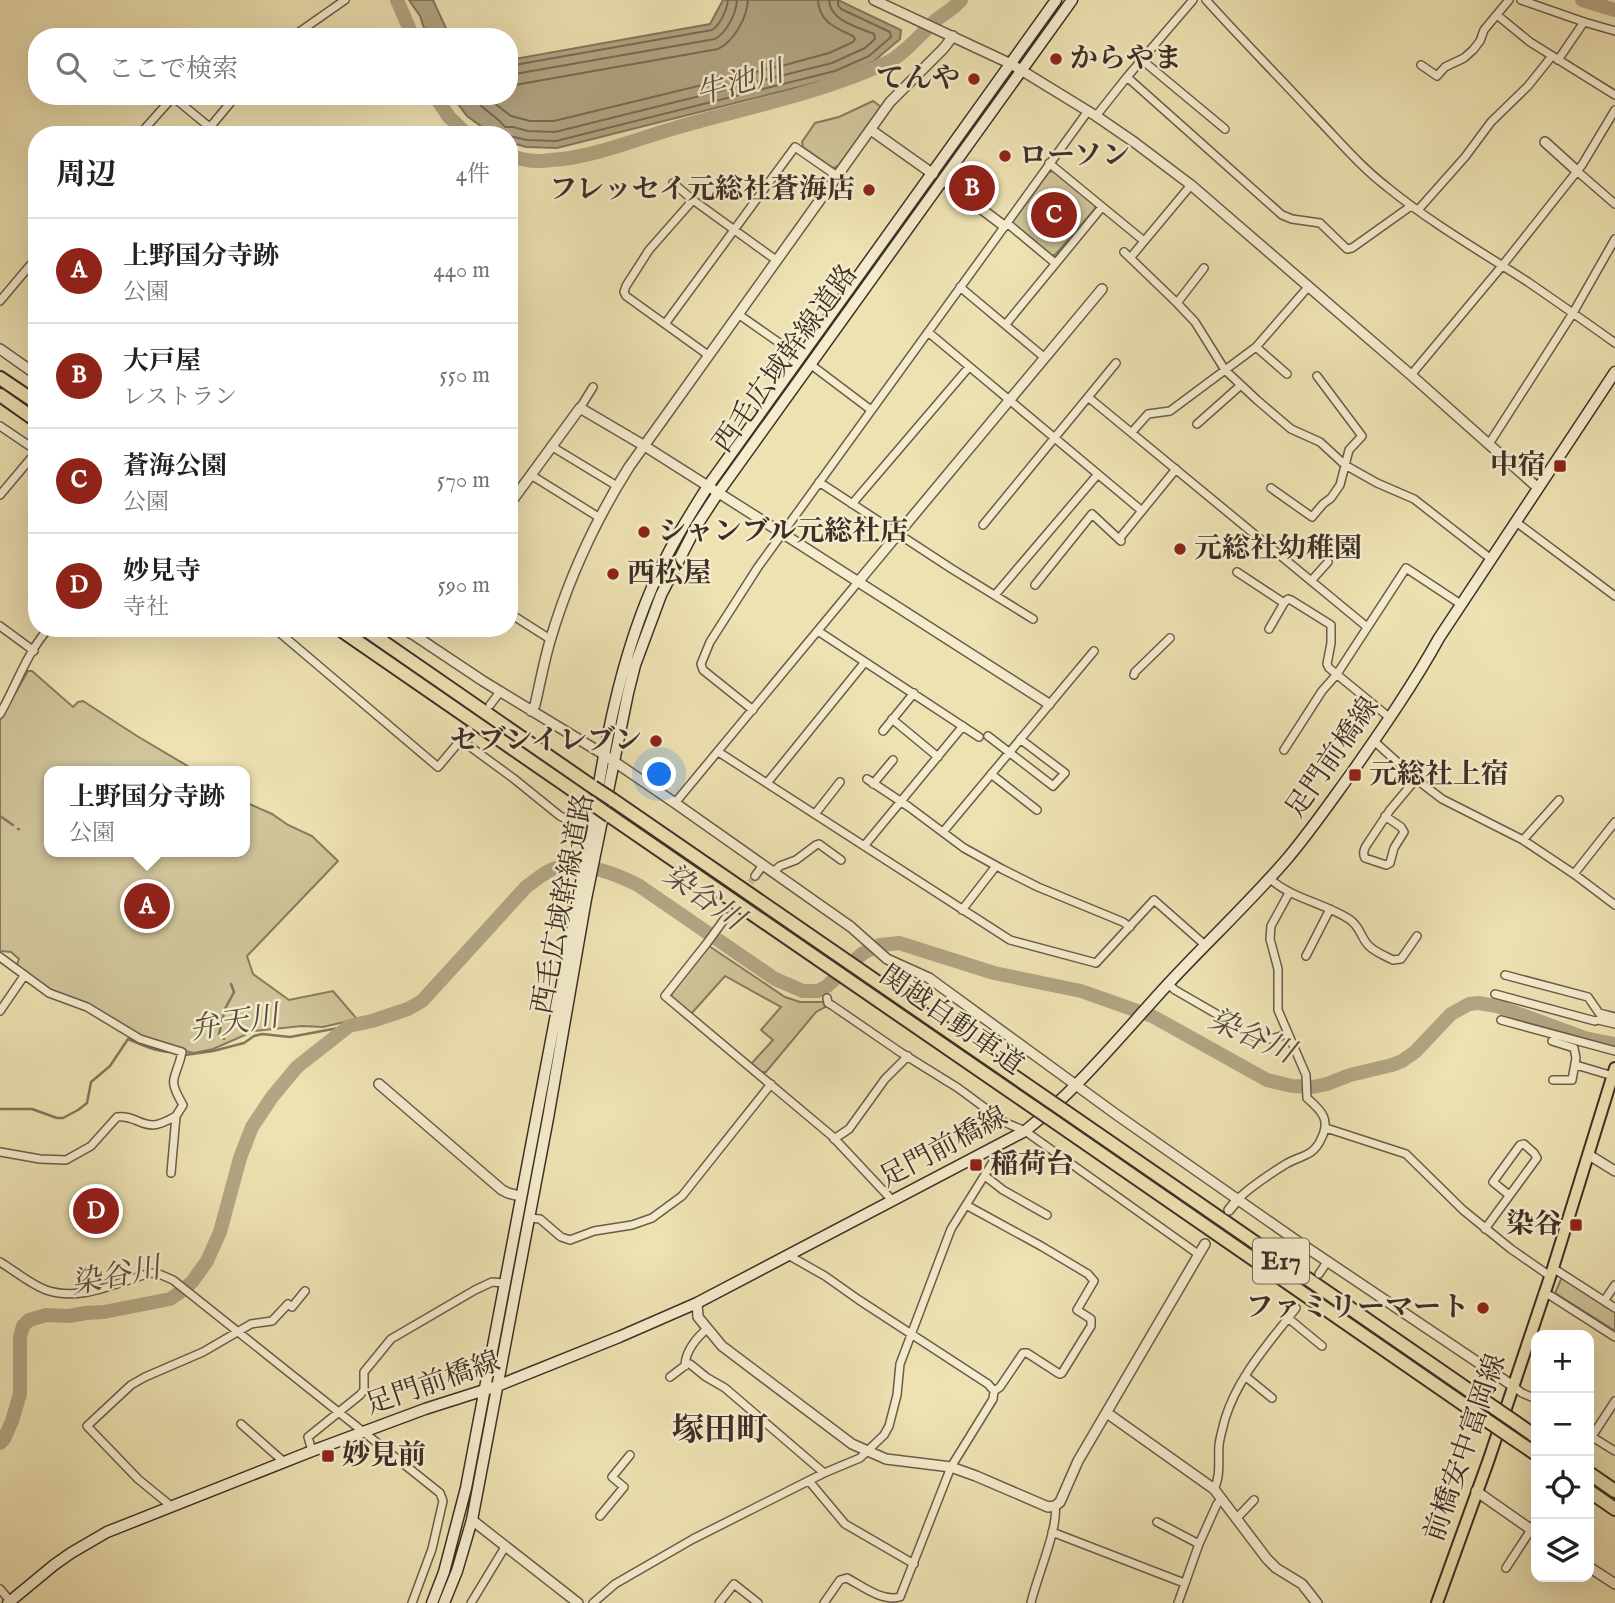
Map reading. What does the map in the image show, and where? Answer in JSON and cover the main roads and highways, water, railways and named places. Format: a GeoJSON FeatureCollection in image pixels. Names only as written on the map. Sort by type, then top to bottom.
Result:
{"type":"FeatureCollection","features":[{"type":"Feature","properties":{"kind":"highway"},"geometry":{"type":"LineString","coordinates":[[0,378],[28,397]]}},
{"type":"Feature","properties":{"kind":"highway"},"geometry":{"type":"LineString","coordinates":[[0,395],[28,415]]}},
{"type":"Feature","properties":{"kind":"highway","name":"関越自動車道"},"geometry":{"type":"LineString","coordinates":[[351,637],[1531,1451]]}},
{"type":"Feature","properties":{"kind":"highway","name":"関越自動車道"},"geometry":{"type":"LineString","coordinates":[[376,637],[1531,1433]]}},
{"type":"Feature","properties":{"kind":"highway"},"geometry":{"type":"LineString","coordinates":[[1594,1476],[1615,1491]]}},
{"type":"Feature","properties":{"kind":"highway"},"geometry":{"type":"LineString","coordinates":[[1594,1494],[1615,1509]]}},
{"type":"Feature","properties":{"kind":"main road","name":"西毛広域幹線道路"},"geometry":{"type":"LineString","coordinates":[[444,1603],[472,1520],[530,1218],[590,856],[635,665],[646,632],[673,571],[718,492],[933,174],[1056,0]]}},
{"type":"Feature","properties":{"kind":"main road","name":"西毛広域幹線道路"},"geometry":{"type":"LineString","coordinates":[[590,856],[603,754],[617,691],[650,590],[673,542],[708,486],[943,180],[1072,0]]}},
{"type":"Feature","properties":{"kind":"main road","name":"足門前橋線"},"geometry":{"type":"LineString","coordinates":[[9,1602],[54,1565],[126,1524],[363,1432],[497,1386],[698,1303],[1025,1131],[1077,1085],[1168,984],[1270,879],[1309,832],[1413,684],[1439,638],[1615,372]]}},
{"type":"Feature","properties":{"kind":"main road","name":"西毛広域幹線道路"},"geometry":{"type":"LineString","coordinates":[[432,1603],[444,1572],[466,1488],[520,1196],[586,879]]}},
{"type":"Feature","properties":{"kind":"main road","name":"前橋安中富岡線"},"geometry":{"type":"LineString","coordinates":[[1437,1603],[1489,1459],[1588,1155],[1610,1101],[1614,1072]]}},
{"type":"Feature","properties":{"kind":"water"},"geometry":{"type":"Polygon","coordinates":[[[409,0],[433,0],[446,28],[424,28],[420,16],[409,0]]]}},
{"type":"Feature","properties":{"kind":"water"},"geometry":{"type":"Polygon","coordinates":[[[723,0],[838,0],[901,30],[900,39],[873,62],[838,77],[557,148],[518,145],[518,126],[481,126],[467,116],[459,105],[518,105],[518,58],[710,24],[723,0]]]}},
{"type":"Feature","properties":{"kind":"waterway","name":"牛池川"},"geometry":{"type":"LineString","coordinates":[[397,0],[409,28]]}},
{"type":"Feature","properties":{"kind":"waterway","name":"牛池川"},"geometry":{"type":"LineString","coordinates":[[518,158],[546,161],[582,156],[836,83],[894,59],[961,0]]}},
{"type":"Feature","properties":{"kind":"waterway","name":"牛池川"},"geometry":{"type":"LineString","coordinates":[[1582,0],[1615,10]]}},
{"type":"Feature","properties":{"kind":"waterway","name":"牛池川"},"geometry":{"type":"LineString","coordinates":[[441,105],[458,126]]}},
{"type":"Feature","properties":{"kind":"waterway"},"geometry":{"type":"LineString","coordinates":[[0,816],[13,825]]}},
{"type":"Feature","properties":{"kind":"waterway","name":"染谷川"},"geometry":{"type":"LineString","coordinates":[[0,1443],[12,1421],[20,1394],[20,1337],[23,1326],[29,1320],[46,1315],[69,1316],[104,1312],[170,1299],[192,1282],[207,1261],[220,1232],[240,1158],[252,1127],[297,1067],[349,1026],[408,1009],[422,1001],[526,887],[554,868],[589,868],[610,873],[638,885],[775,979],[803,991],[818,991],[827,986],[863,953],[880,945],[899,943],[994,973],[1081,991],[1152,1016],[1267,1080],[1292,1086],[1312,1087],[1327,1084],[1402,1061],[1415,1052],[1451,1014],[1469,1004],[1497,1006],[1588,1039],[1615,1044]]}},
{"type":"Feature","properties":{"kind":"waterway"},"geometry":{"type":"LineString","coordinates":[[224,1039],[219,1034],[225,1009],[234,992],[231,984]]}},
{"type":"Feature","properties":{"kind":"waterway","name":"弁天川"},"geometry":{"type":"LineString","coordinates":[[185,1055],[244,1043],[262,1034],[290,1037],[349,1026]]}},
{"type":"Feature","properties":{"kind":"waterway","name":"弁天川"},"geometry":{"type":"LineString","coordinates":[[0,1109],[32,1109],[63,1118],[87,1103],[91,1082],[110,1066],[128,1039],[171,1052]]}},
{"type":"Feature","properties":{"kind":"tunnel"},"geometry":{"type":"LineString","coordinates":[[726,917],[755,876]]}},
{"type":"Feature","properties":{"kind":"place","name":"からやま"},"geometry":{"type":"Point","coordinates":[1056,59]}},
{"type":"Feature","properties":{"kind":"place","name":"てんや"},"geometry":{"type":"Point","coordinates":[974,79]}},
{"type":"Feature","properties":{"kind":"place","name":"ローソン"},"geometry":{"type":"Point","coordinates":[1005,156]}},
{"type":"Feature","properties":{"kind":"place","name":"大戸屋"},"geometry":{"type":"Point","coordinates":[972,188]}},
{"type":"Feature","properties":{"kind":"place","name":"フレッセイ元総社蒼海店"},"geometry":{"type":"Point","coordinates":[869,190]}},
{"type":"Feature","properties":{"kind":"place","name":"蒼海公園"},"geometry":{"type":"Point","coordinates":[1054,215]}},
{"type":"Feature","properties":{"kind":"place","name":"中宿"},"geometry":{"type":"Point","coordinates":[1560,466]}},
{"type":"Feature","properties":{"kind":"place","name":"シャンブル元総社店"},"geometry":{"type":"Point","coordinates":[644,532]}},
{"type":"Feature","properties":{"kind":"place","name":"元総社幼稚園"},"geometry":{"type":"Point","coordinates":[1180,549]}},
{"type":"Feature","properties":{"kind":"place","name":"西松屋"},"geometry":{"type":"Point","coordinates":[613,574]}},
{"type":"Feature","properties":{"kind":"place","name":"セブンイレブン"},"geometry":{"type":"Point","coordinates":[656,741]}},
{"type":"Feature","properties":{"kind":"place","name":"元総社上宿"},"geometry":{"type":"Point","coordinates":[1355,775]}},
{"type":"Feature","properties":{"kind":"place","name":"上野国分寺跡"},"geometry":{"type":"Point","coordinates":[147,906]}},
{"type":"Feature","properties":{"kind":"place","name":"稲荷台"},"geometry":{"type":"Point","coordinates":[976,1165]}},
{"type":"Feature","properties":{"kind":"place","name":"妙見寺"},"geometry":{"type":"Point","coordinates":[96,1211]}},
{"type":"Feature","properties":{"kind":"place","name":"染谷"},"geometry":{"type":"Point","coordinates":[1576,1225]}},
{"type":"Feature","properties":{"kind":"place","name":"ファミリーマート"},"geometry":{"type":"Point","coordinates":[1483,1308]}},
{"type":"Feature","properties":{"kind":"place","name":"妙見前"},"geometry":{"type":"Point","coordinates":[328,1456]}},
{"type":"Feature","properties":{"kind":"district","name":"塚田町"},"geometry":{"type":"Point","coordinates":[720,1431]}}]}
